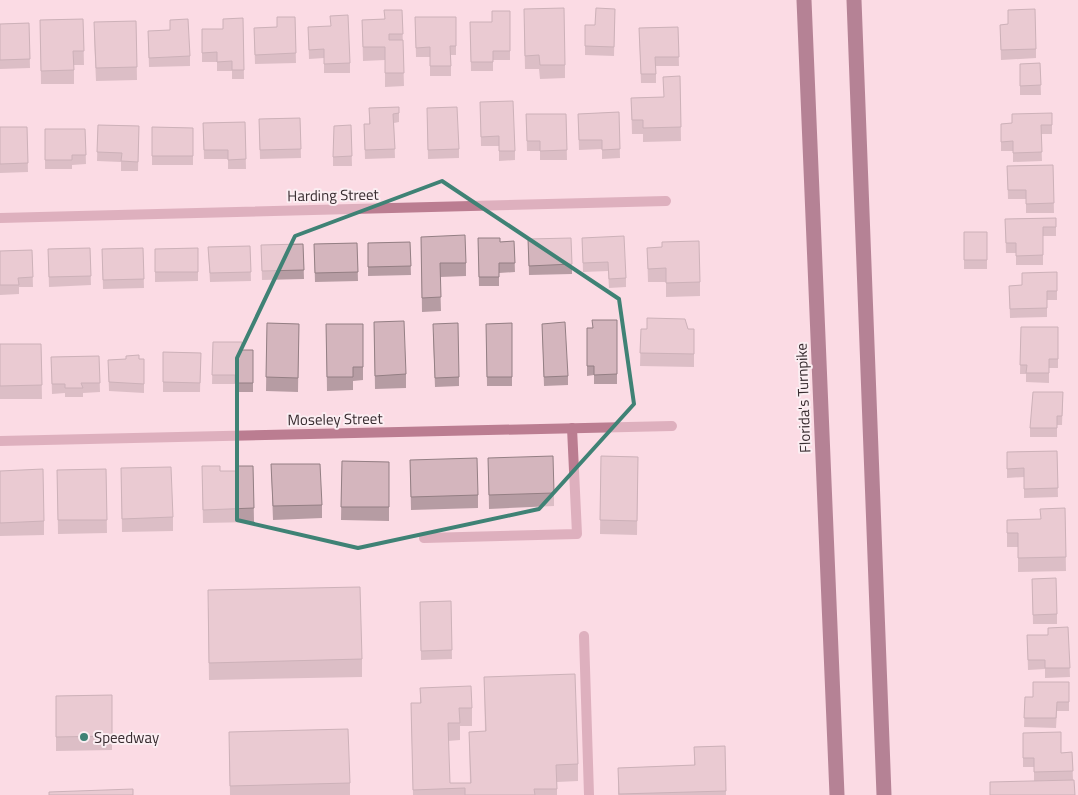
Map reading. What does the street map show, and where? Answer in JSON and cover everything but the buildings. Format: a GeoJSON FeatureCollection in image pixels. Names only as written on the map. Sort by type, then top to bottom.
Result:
{"type":"FeatureCollection","features":[{"type":"Feature","properties":{"kind":"highway","name":"Florida's Turnpike"},"geometry":{"type":"LineString","coordinates":[[804,0],[837,795]]}},
{"type":"Feature","properties":{"kind":"highway"},"geometry":{"type":"LineString","coordinates":[[854,0],[884,795]]}},
{"type":"Feature","properties":{"kind":"street","name":"Harding Street"},"geometry":{"type":"LineString","coordinates":[[0,218],[666,201]]}},
{"type":"Feature","properties":{"kind":"street","name":"Moseley Street"},"geometry":{"type":"LineString","coordinates":[[0,441],[672,426]]}},
{"type":"Feature","properties":{"kind":"street"},"geometry":{"type":"LineString","coordinates":[[424,538],[578,534],[572,428]]}},
{"type":"Feature","properties":{"kind":"street"},"geometry":{"type":"LineString","coordinates":[[584,636],[589,795]]}},
{"type":"Feature","properties":{"kind":"highlighted area"},"geometry":{"type":"Polygon","coordinates":[[[442,181],[619,299],[634,404],[539,509],[358,548],[237,520],[237,358],[295,236],[442,181]]]}},
{"type":"Feature","properties":{"kind":"place","name":"Speedway"},"geometry":{"type":"Point","coordinates":[84,737]}}]}
